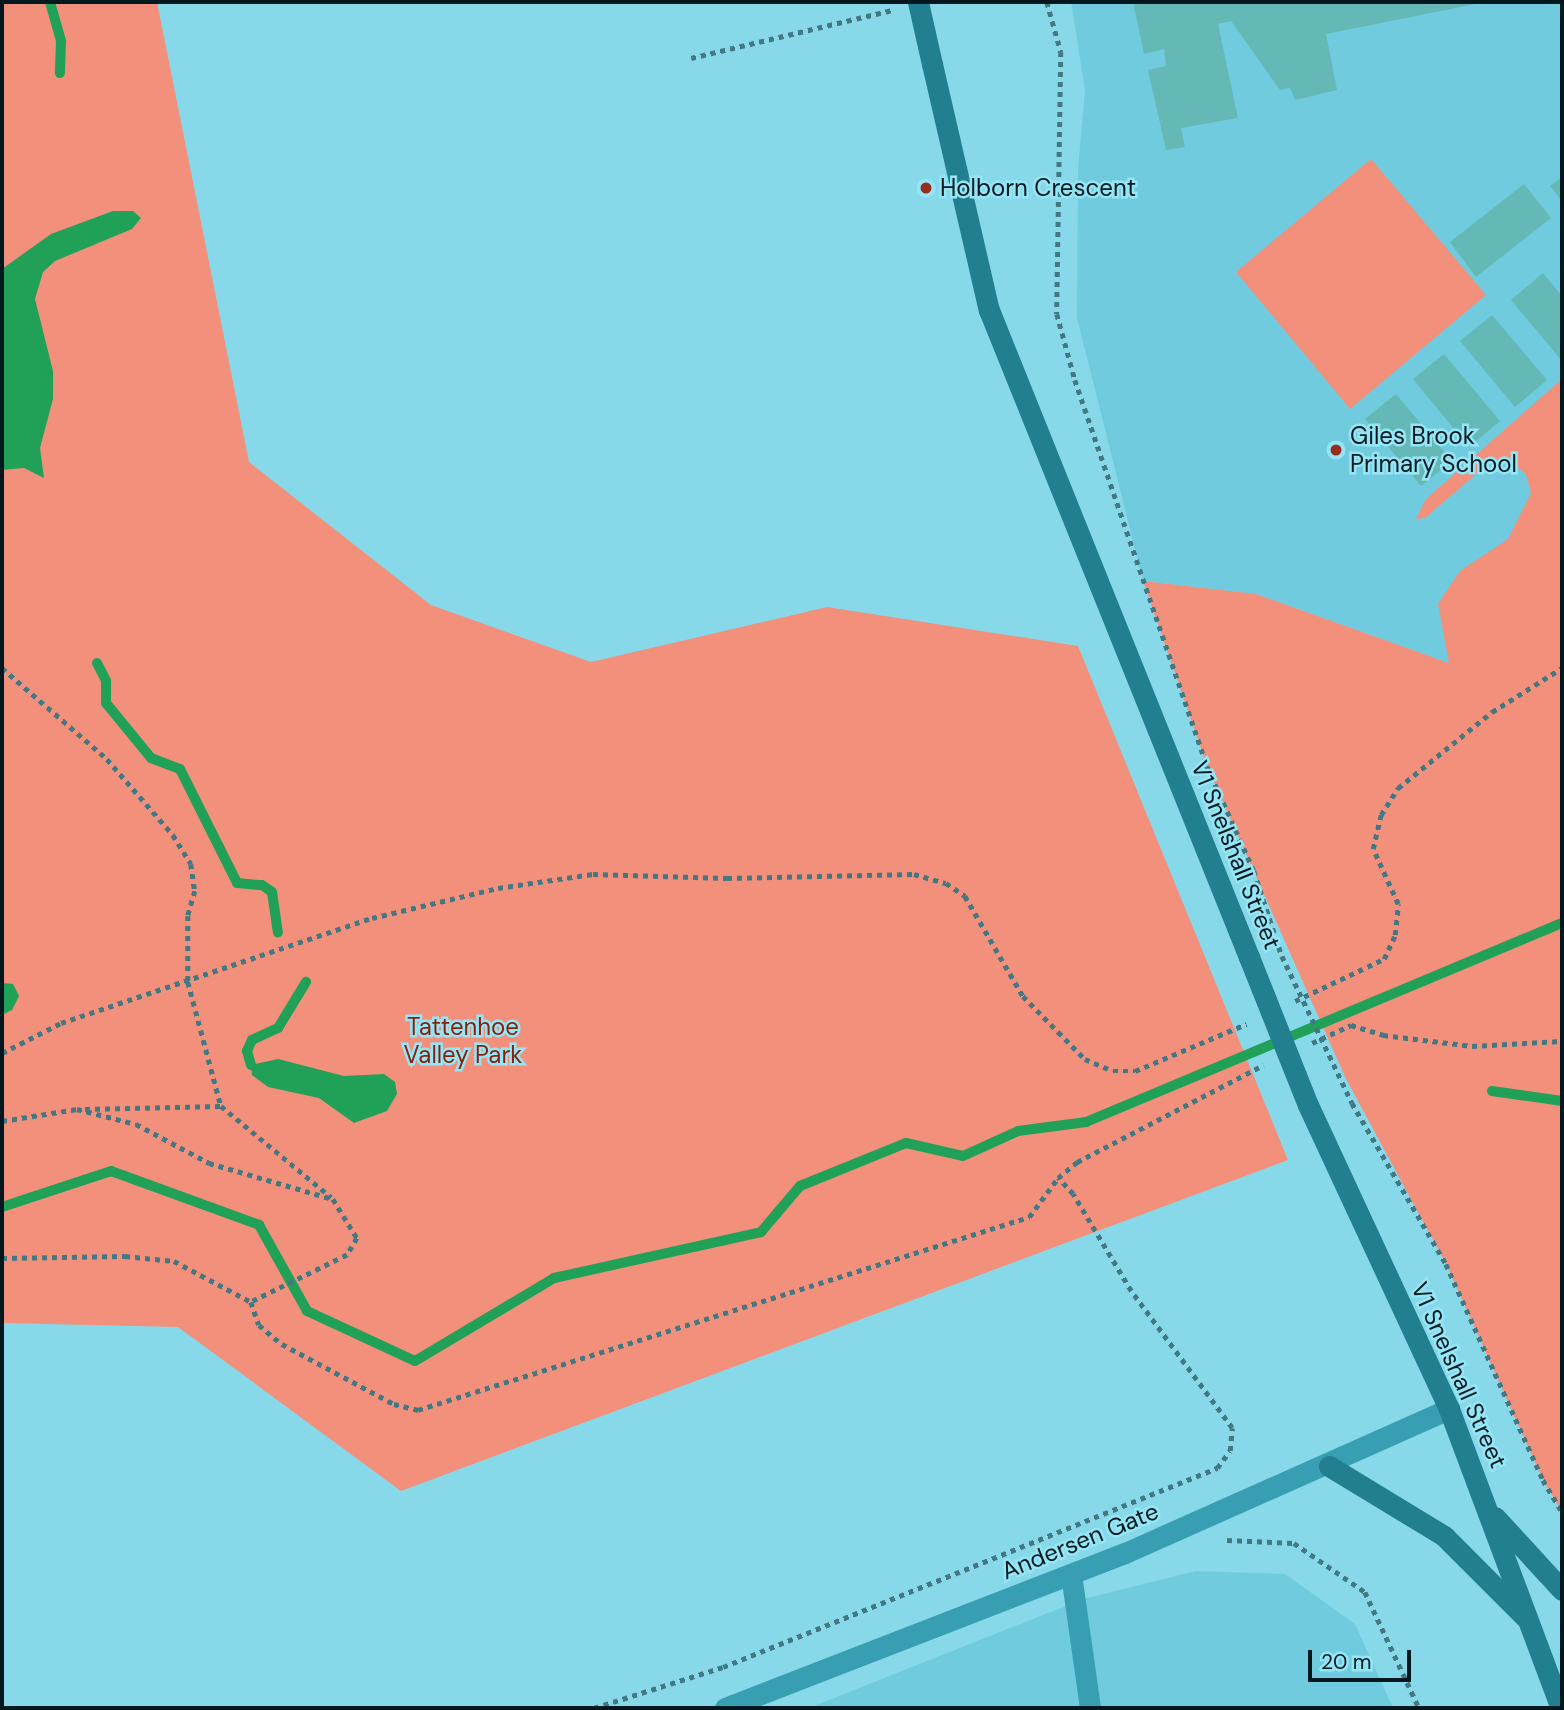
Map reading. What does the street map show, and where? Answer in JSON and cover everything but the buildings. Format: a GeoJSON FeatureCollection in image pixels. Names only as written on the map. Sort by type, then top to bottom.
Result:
{"type":"FeatureCollection","features":[{"type":"Feature","properties":{"kind":"street","name":"V1 Snelshall Street"},"geometry":{"type":"LineString","coordinates":[[910,5],[932,64],[989,310],[1308,1105],[1449,1409],[1561,1708]]}},
{"type":"Feature","properties":{"kind":"street","name":"Andersen Gate"},"geometry":{"type":"LineString","coordinates":[[725,1708],[1071,1574],[1329,1466],[1449,1409]]}},
{"type":"Feature","properties":{"kind":"street"},"geometry":{"type":"LineString","coordinates":[[1329,1466],[1444,1536],[1528,1621]]}},
{"type":"Feature","properties":{"kind":"street"},"geometry":{"type":"LineString","coordinates":[[1489,1510],[1562,1590]]}},
{"type":"Feature","properties":{"kind":"street"},"geometry":{"type":"LineString","coordinates":[[1071,1574],[1090,1708]]}},
{"type":"Feature","properties":{"kind":"path"},"geometry":{"type":"LineString","coordinates":[[1047,2],[1061,52],[1057,314],[1075,380],[1198,740],[1254,871],[1282,956],[1352,1103],[1446,1264],[1543,1480],[1562,1512]]}},
{"type":"Feature","properties":{"kind":"path"},"geometry":{"type":"LineString","coordinates":[[691,58],[910,5]]}},
{"type":"Feature","properties":{"kind":"path"},"geometry":{"type":"LineString","coordinates":[[2,668],[107,758],[173,835],[191,864],[195,891],[188,916],[188,982],[221,1106],[333,1199],[356,1238],[346,1255],[251,1302]]}},
{"type":"Feature","properties":{"kind":"path"},"geometry":{"type":"LineString","coordinates":[[1283,1006],[1384,960],[1395,935],[1398,904],[1373,849],[1381,815],[1398,788],[1492,712],[1562,668]]}},
{"type":"Feature","properties":{"kind":"path"},"geometry":{"type":"LineString","coordinates":[[2,1053],[61,1023],[372,918],[498,888],[593,874],[727,878],[914,874],[946,883],[965,896],[1023,996],[1085,1059],[1113,1071],[1135,1071],[1258,1018]]}},
{"type":"Feature","properties":{"kind":"path"},"geometry":{"type":"LineString","coordinates":[[1301,1048],[1351,1025],[1383,1035],[1472,1046],[1562,1041]]}},
{"type":"Feature","properties":{"kind":"path"},"geometry":{"type":"LineString","coordinates":[[2,1258],[125,1256],[174,1261],[251,1302],[259,1325],[282,1344],[394,1405],[418,1410],[1029,1216],[1058,1178],[1077,1162],[1276,1059]]}},
{"type":"Feature","properties":{"kind":"path"},"geometry":{"type":"LineString","coordinates":[[2,1121],[77,1110],[221,1106]]}},
{"type":"Feature","properties":{"kind":"path"},"geometry":{"type":"LineString","coordinates":[[77,1110],[136,1124],[209,1163],[333,1199]]}},
{"type":"Feature","properties":{"kind":"path"},"geometry":{"type":"LineString","coordinates":[[594,1708],[723,1667],[1217,1468],[1230,1451],[1232,1428],[1131,1291],[1073,1194],[1058,1178]]}},
{"type":"Feature","properties":{"kind":"path"},"geometry":{"type":"LineString","coordinates":[[1219,1540],[1294,1543],[1365,1592],[1419,1708]]}},
{"type":"Feature","properties":{"kind":"shaded area","name":"Giles Brook Primary School"},"geometry":{"type":"Polygon","coordinates":[[[1071,2],[1562,2],[1562,611],[1449,663],[1256,594],[1143,581],[1077,318],[1078,169],[1085,90],[1071,2]]]}},
{"type":"Feature","properties":{"kind":"shaded area"},"geometry":{"type":"Polygon","coordinates":[[[113,211],[133,211],[141,218],[132,229],[55,261],[43,272],[35,299],[53,371],[53,399],[40,448],[44,478],[24,468],[2,470],[2,269],[51,234],[113,211]]]}},
{"type":"Feature","properties":{"kind":"shaded area"},"geometry":{"type":"Polygon","coordinates":[[[2,983],[13,984],[19,996],[12,1010],[2,1015],[2,983]]]}},
{"type":"Feature","properties":{"kind":"shaded area"},"geometry":{"type":"Polygon","coordinates":[[[278,1059],[344,1076],[384,1074],[395,1082],[397,1094],[387,1111],[354,1123],[319,1098],[268,1087],[252,1075],[251,1065],[278,1059]]]}},
{"type":"Feature","properties":{"kind":"shaded area"},"geometry":{"type":"Polygon","coordinates":[[[1196,1571],[1285,1574],[1355,1624],[1393,1708],[809,1708],[1083,1599],[1196,1571]]]}},
{"type":"Feature","properties":{"kind":"green space","name":"Tattenhoe Valley Park"},"geometry":{"type":"Polygon","coordinates":[[[2,2],[157,2],[249,462],[431,605],[591,662],[827,607],[1078,646],[1288,1160],[401,1491],[178,1327],[2,1323],[2,2]]]}},
{"type":"Feature","properties":{"kind":"green space"},"geometry":{"type":"Polygon","coordinates":[[[1371,159],[1486,295],[1350,409],[1236,272],[1371,159]]]}},
{"type":"Feature","properties":{"kind":"green space"},"geometry":{"type":"Polygon","coordinates":[[[1562,379],[1562,1512],[1543,1480],[1446,1264],[1346,1079],[1207,766],[1143,581],[1256,594],[1449,663],[1438,604],[1460,571],[1508,539],[1531,493],[1526,474],[1509,461],[1489,463],[1425,518],[1416,519],[1426,499],[1562,379]]]}},
{"type":"Feature","properties":{"kind":"waterway"},"geometry":{"type":"LineString","coordinates":[[50,2],[61,41],[60,73]]}},
{"type":"Feature","properties":{"kind":"waterway"},"geometry":{"type":"LineString","coordinates":[[97,663],[106,681],[106,703],[151,758],[180,769],[237,883],[262,885],[272,892],[278,933]]}},
{"type":"Feature","properties":{"kind":"waterway"},"geometry":{"type":"LineString","coordinates":[[2,1207],[111,1171],[259,1225],[307,1311],[415,1361],[554,1278],[761,1232],[800,1186],[906,1143],[963,1156],[1018,1131],[1086,1122],[1562,923]]}},
{"type":"Feature","properties":{"kind":"waterway"},"geometry":{"type":"LineString","coordinates":[[251,1065],[247,1051],[252,1040],[278,1028],[306,982]]}},
{"type":"Feature","properties":{"kind":"waterway"},"geometry":{"type":"LineString","coordinates":[[1492,1091],[1562,1101]]}},
{"type":"Feature","properties":{"kind":"place","name":"Holborn Crescent"},"geometry":{"type":"Point","coordinates":[926,188]}},
{"type":"Feature","properties":{"kind":"place","name":"Giles Brook Primary School"},"geometry":{"type":"Point","coordinates":[1336,450]}}]}
